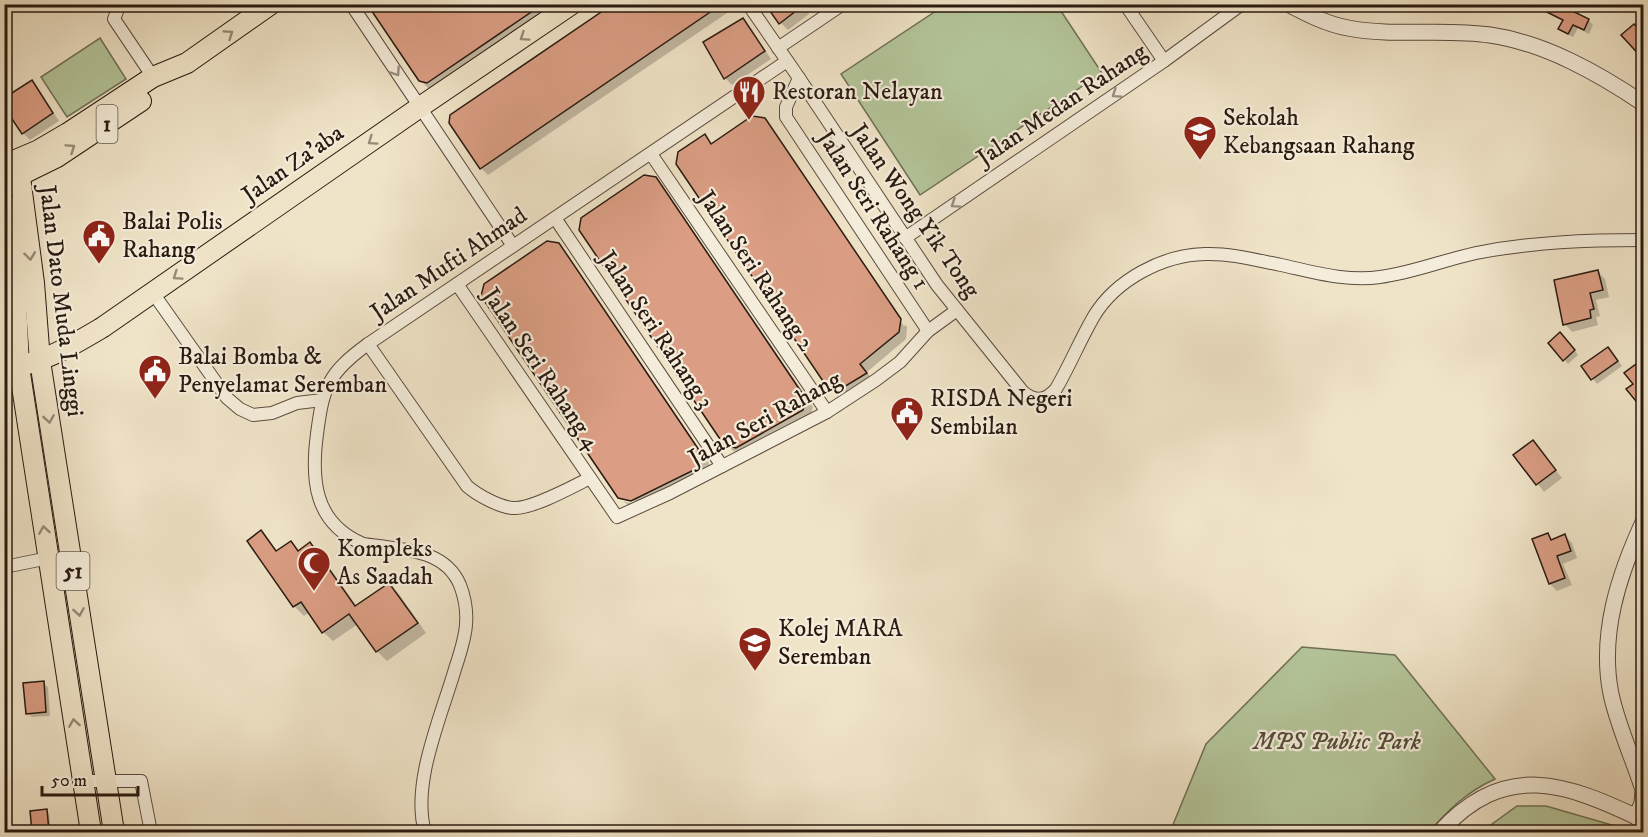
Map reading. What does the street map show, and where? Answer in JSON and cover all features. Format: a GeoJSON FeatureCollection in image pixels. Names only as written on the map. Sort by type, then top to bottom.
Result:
{"type":"FeatureCollection","features":[{"type":"Feature","properties":{"kind":"highway","name":"1"},"geometry":{"type":"LineString","coordinates":[[10,175],[57,157],[147,97],[187,63],[272,4]]}},
{"type":"Feature","properties":{"kind":"highway","name":"Jalan Za'aba"},"geometry":{"type":"LineString","coordinates":[[12,368],[60,353],[104,327],[572,4]]}},
{"type":"Feature","properties":{"kind":"highway","name":"1"},"geometry":{"type":"LineString","coordinates":[[10,175],[39,150],[153,77],[187,63]]}},
{"type":"Feature","properties":{"kind":"highway","name":"Jalan Dato Muda Linggi"},"geometry":{"type":"LineString","coordinates":[[10,175],[34,283],[40,361],[114,832]]}},
{"type":"Feature","properties":{"kind":"highway","name":"Jalan Dato Muda Linggi"},"geometry":{"type":"LineString","coordinates":[[10,175],[13,235],[12,368],[49,558],[91,832]]}},
{"type":"Feature","properties":{"kind":"street"},"geometry":{"type":"LineString","coordinates":[[120,4],[114,19],[153,77]]}},
{"type":"Feature","properties":{"kind":"street"},"geometry":{"type":"LineString","coordinates":[[351,4],[513,246]]}},
{"type":"Feature","properties":{"kind":"street","name":"Jalan Wong Yik Tong"},"geometry":{"type":"LineString","coordinates":[[748,4],[800,78],[905,238],[957,310],[994,353],[1023,392],[1039,400],[1049,396],[1056,389],[1095,315],[1114,291],[1137,274],[1171,260],[1203,254],[1235,256],[1349,278],[1379,277],[1475,254],[1543,242],[1644,240]]}},
{"type":"Feature","properties":{"kind":"street"},"geometry":{"type":"LineString","coordinates":[[778,48],[843,4]]}},
{"type":"Feature","properties":{"kind":"street"},"geometry":{"type":"LineString","coordinates":[[1125,4],[1164,61]]}},
{"type":"Feature","properties":{"kind":"street","name":"Jalan Medan Rahang"},"geometry":{"type":"LineString","coordinates":[[905,238],[1164,61],[1242,4]]}},
{"type":"Feature","properties":{"kind":"street"},"geometry":{"type":"LineString","coordinates":[[1288,4],[1329,23],[1349,28],[1456,32],[1491,35],[1519,42],[1551,53],[1588,70],[1644,104]]}},
{"type":"Feature","properties":{"kind":"street","name":"Jalan Mufti Ahmad"},"geometry":{"type":"LineString","coordinates":[[425,832],[422,822],[422,778],[465,637],[467,606],[459,583],[446,565],[425,553],[362,543],[340,529],[323,510],[317,495],[315,450],[322,400],[331,379],[344,361],[368,344],[787,61]]}},
{"type":"Feature","properties":{"kind":"street","name":"Jalan Seri Rahang 1"},"geometry":{"type":"LineString","coordinates":[[800,78],[786,107],[786,117],[928,332]]}},
{"type":"Feature","properties":{"kind":"street","name":"Jalan Seri Rahang 2"},"geometry":{"type":"LineString","coordinates":[[651,154],[827,412]]}},
{"type":"Feature","properties":{"kind":"street","name":"Jalan Seri Rahang 3"},"geometry":{"type":"LineString","coordinates":[[555,218],[722,466]]}},
{"type":"Feature","properties":{"kind":"street","name":"Jalan Seri Rahang 4"},"geometry":{"type":"LineString","coordinates":[[457,284],[590,478]]}},
{"type":"Feature","properties":{"kind":"street"},"geometry":{"type":"LineString","coordinates":[[153,292],[226,398],[240,409],[253,415],[272,413],[297,403],[322,400]]}},
{"type":"Feature","properties":{"kind":"street","name":"Jalan Seri Rahang"},"geometry":{"type":"LineString","coordinates":[[590,478],[617,517],[670,493],[827,412],[900,362],[928,332],[957,310]]}},
{"type":"Feature","properties":{"kind":"street"},"geometry":{"type":"LineString","coordinates":[[368,344],[467,486],[476,495],[513,508],[528,506],[590,478]]}},
{"type":"Feature","properties":{"kind":"street"},"geometry":{"type":"LineString","coordinates":[[1440,832],[1451,820],[1492,792],[1517,785],[1533,784],[1567,790],[1640,819],[1643,790],[1611,695],[1606,654],[1608,631],[1615,601],[1626,564],[1643,524]]}},
{"type":"Feature","properties":{"kind":"street"},"geometry":{"type":"LineString","coordinates":[[4,567],[49,558]]}},
{"type":"Feature","properties":{"kind":"street"},"geometry":{"type":"LineString","coordinates":[[83,781],[141,781],[152,832]]}},
{"type":"Feature","properties":{"kind":"green space"},"geometry":{"type":"Polygon","coordinates":[[[945,5],[1057,5],[1102,73],[920,195],[841,74],[945,5]]]}},
{"type":"Feature","properties":{"kind":"green space"},"geometry":{"type":"Polygon","coordinates":[[[100,38],[126,79],[67,117],[41,77],[100,38]]]}},
{"type":"Feature","properties":{"kind":"green space","name":"MPS Public Park"},"geometry":{"type":"Polygon","coordinates":[[[1302,647],[1395,655],[1495,779],[1476,789],[1459,802],[1429,832],[1170,832],[1206,744],[1302,647]]]}},
{"type":"Feature","properties":{"kind":"green space"},"geometry":{"type":"Polygon","coordinates":[[[1517,806],[1546,806],[1636,832],[1481,832],[1517,806]]]}},
{"type":"Feature","properties":{"kind":"building"},"geometry":{"type":"Polygon","coordinates":[[[367,4],[543,4],[427,83],[419,81],[367,4]]]}},
{"type":"Feature","properties":{"kind":"building"},"geometry":{"type":"Polygon","coordinates":[[[613,4],[722,4],[480,169],[449,123],[450,115],[613,4]]]}},
{"type":"Feature","properties":{"kind":"building"},"geometry":{"type":"Polygon","coordinates":[[[765,4],[805,4],[779,24],[765,4]]]}},
{"type":"Feature","properties":{"kind":"building"},"geometry":{"type":"Polygon","coordinates":[[[1531,4],[1558,4],[1589,19],[1584,30],[1573,25],[1568,34],[1558,29],[1563,20],[1531,4]]]}},
{"type":"Feature","properties":{"kind":"building"},"geometry":{"type":"Polygon","coordinates":[[[743,18],[765,51],[724,79],[703,42],[743,18]]]}},
{"type":"Feature","properties":{"kind":"building"},"geometry":{"type":"Polygon","coordinates":[[[1634,24],[1644,35],[1644,60],[1621,35],[1634,24]]]}},
{"type":"Feature","properties":{"kind":"building"},"geometry":{"type":"Polygon","coordinates":[[[32,80],[53,113],[22,134],[4,107],[4,98],[32,80]]]}},
{"type":"Feature","properties":{"kind":"building"},"geometry":{"type":"Polygon","coordinates":[[[752,116],[765,118],[901,319],[899,332],[860,364],[867,373],[839,390],[827,387],[676,164],[678,152],[705,134],[711,144],[752,116]]]}},
{"type":"Feature","properties":{"kind":"building"},"geometry":{"type":"Polygon","coordinates":[[[644,175],[656,177],[806,399],[803,410],[736,448],[724,445],[579,230],[581,218],[644,175]]]}},
{"type":"Feature","properties":{"kind":"building"},"geometry":{"type":"Polygon","coordinates":[[[547,241],[559,243],[703,456],[700,467],[631,501],[618,498],[481,296],[484,284],[547,241]]]}},
{"type":"Feature","properties":{"kind":"building"},"geometry":{"type":"Polygon","coordinates":[[[1598,270],[1603,290],[1590,293],[1594,309],[1590,310],[1591,318],[1563,325],[1554,280],[1598,270]]]}},
{"type":"Feature","properties":{"kind":"building"},"geometry":{"type":"Polygon","coordinates":[[[1560,332],[1575,350],[1563,361],[1548,343],[1560,332]]]}},
{"type":"Feature","properties":{"kind":"building"},"geometry":{"type":"Polygon","coordinates":[[[1608,347],[1618,361],[1591,380],[1581,366],[1608,347]]]}},
{"type":"Feature","properties":{"kind":"building"},"geometry":{"type":"Polygon","coordinates":[[[1636,364],[1644,373],[1644,411],[1626,389],[1633,384],[1624,373],[1636,364]]]}},
{"type":"Feature","properties":{"kind":"building"},"geometry":{"type":"Polygon","coordinates":[[[1533,440],[1556,470],[1536,485],[1513,455],[1533,440]]]}},
{"type":"Feature","properties":{"kind":"building","name":"Kompleks As Saadah"},"geometry":{"type":"Polygon","coordinates":[[[261,530],[276,551],[291,541],[298,551],[310,542],[355,606],[389,583],[418,623],[376,652],[349,614],[322,633],[301,602],[293,607],[247,541],[261,530]]]}},
{"type":"Feature","properties":{"kind":"building"},"geometry":{"type":"Polygon","coordinates":[[[1548,533],[1551,540],[1565,534],[1571,551],[1557,556],[1565,578],[1549,584],[1532,539],[1548,533]]]}},
{"type":"Feature","properties":{"kind":"building"},"geometry":{"type":"Polygon","coordinates":[[[44,681],[46,712],[26,714],[23,683],[44,681]]]}},
{"type":"Feature","properties":{"kind":"building"},"geometry":{"type":"Polygon","coordinates":[[[47,809],[49,832],[32,832],[30,811],[47,809]]]}},
{"type":"Feature","properties":{"kind":"place","name":"Restoran Nelayan"},"geometry":{"type":"Point","coordinates":[749,121]}},
{"type":"Feature","properties":{"kind":"place","name":"Sekolah Kebangsaan Rahang"},"geometry":{"type":"Point","coordinates":[1200,161]}},
{"type":"Feature","properties":{"kind":"place","name":"Balai Polis Rahang"},"geometry":{"type":"Point","coordinates":[99,265]}},
{"type":"Feature","properties":{"kind":"place","name":"Balai Bomba & Penyelamat Seremban"},"geometry":{"type":"Point","coordinates":[155,400]}},
{"type":"Feature","properties":{"kind":"place","name":"RISDA Negeri Sembilan"},"geometry":{"type":"Point","coordinates":[907,442]}},
{"type":"Feature","properties":{"kind":"place","name":"Kompleks As Saadah"},"geometry":{"type":"Point","coordinates":[314,592]}},
{"type":"Feature","properties":{"kind":"place","name":"Kolej MARA Seremban"},"geometry":{"type":"Point","coordinates":[755,672]}}]}
